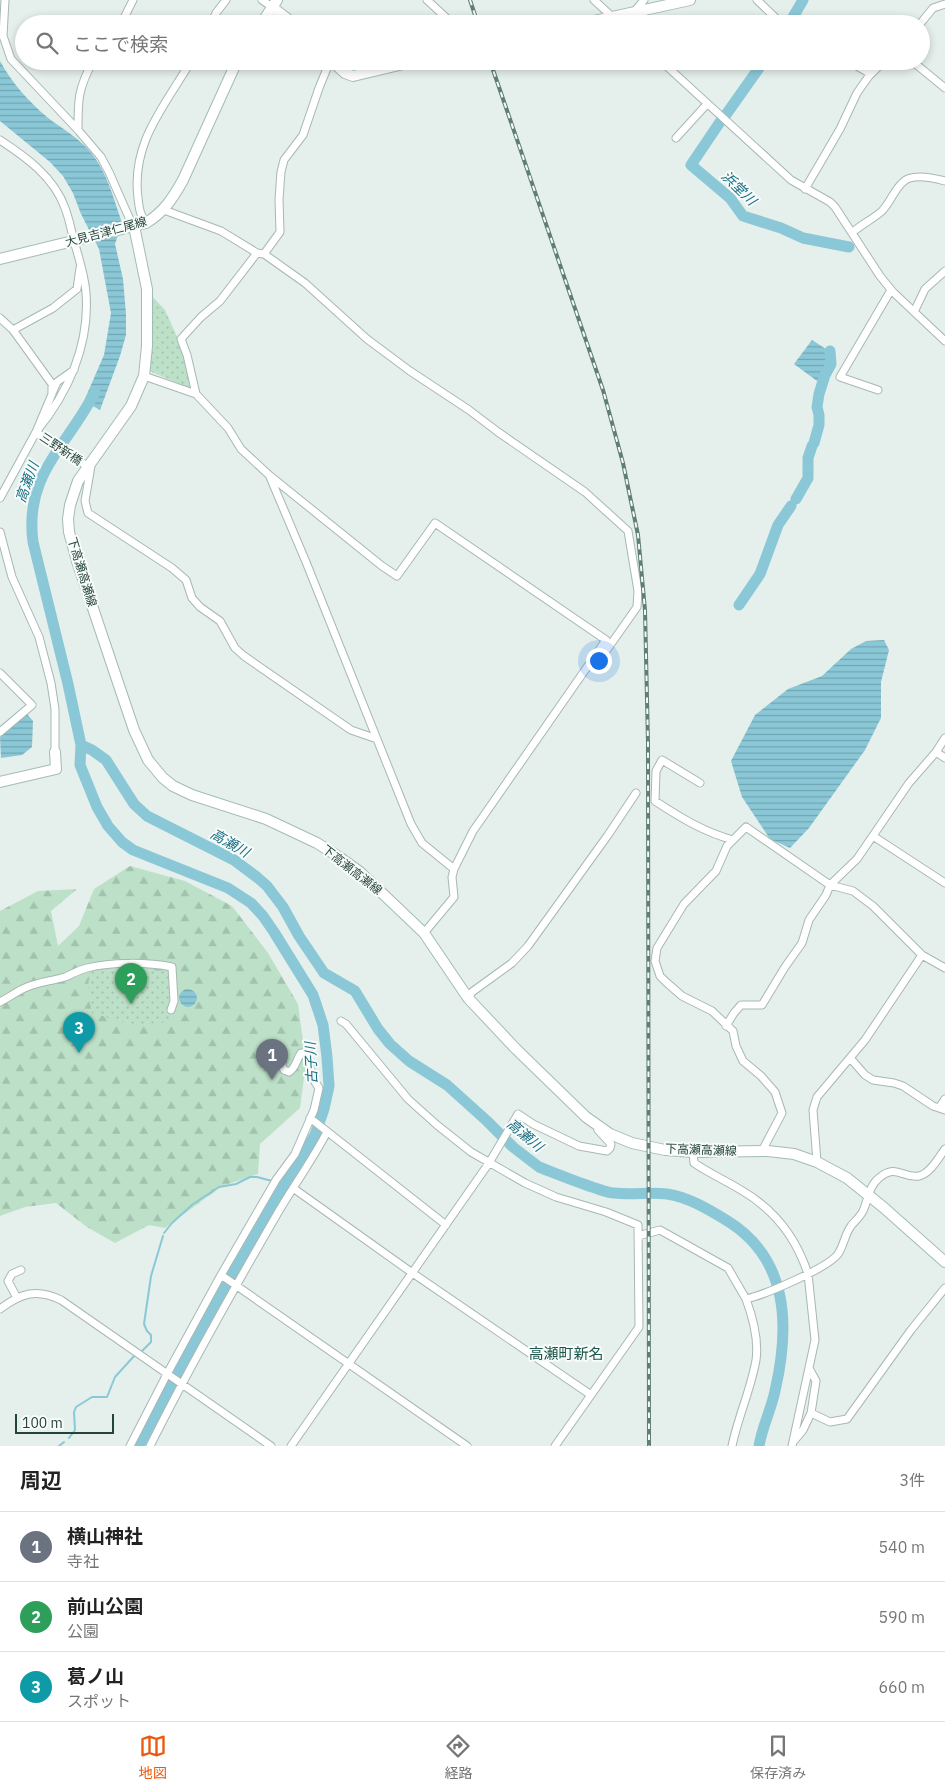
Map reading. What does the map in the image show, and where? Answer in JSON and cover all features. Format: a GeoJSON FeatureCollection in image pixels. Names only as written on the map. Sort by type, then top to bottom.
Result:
{"type":"FeatureCollection","features":[{"type":"Feature","properties":{"kind":"main road"},"geometry":{"type":"LineString","coordinates":[[627,15],[690,0]]}},
{"type":"Feature","properties":{"kind":"main road"},"geometry":{"type":"LineString","coordinates":[[267,15],[275,3],[286,15]]}},
{"type":"Feature","properties":{"kind":"main road","name":"大見吉津仁尾線"},"geometry":{"type":"LineString","coordinates":[[0,259],[146,223],[164,210],[183,180],[234,70]]}},
{"type":"Feature","properties":{"kind":"main road"},"geometry":{"type":"LineString","coordinates":[[342,70],[353,76],[379,70]]}},
{"type":"Feature","properties":{"kind":"main road","name":"下高瀬高瀬線"},"geometry":{"type":"LineString","coordinates":[[134,226],[147,289],[147,346],[144,376],[127,412],[78,481],[68,518],[69,532],[80,570],[134,730],[148,760],[163,778],[179,790],[192,796],[266,819],[317,843],[340,857],[388,898],[424,933],[468,998],[516,1049],[586,1117],[610,1134],[632,1142],[665,1150],[693,1152],[762,1151],[794,1154],[817,1162],[847,1178],[945,1262]]}},
{"type":"Feature","properties":{"kind":"main road"},"geometry":{"type":"LineString","coordinates":[[0,782],[56,769],[55,752]]}},
{"type":"Feature","properties":{"kind":"street"},"geometry":{"type":"LineString","coordinates":[[5,0],[4,36],[11,59],[15,63]]}},
{"type":"Feature","properties":{"kind":"street"},"geometry":{"type":"LineString","coordinates":[[126,15],[133,0]]}},
{"type":"Feature","properties":{"kind":"street"},"geometry":{"type":"LineString","coordinates":[[215,15],[226,0]]}},
{"type":"Feature","properties":{"kind":"street"},"geometry":{"type":"LineString","coordinates":[[262,0],[275,3]]}},
{"type":"Feature","properties":{"kind":"street"},"geometry":{"type":"LineString","coordinates":[[427,0],[442,15]]}},
{"type":"Feature","properties":{"kind":"street"},"geometry":{"type":"LineString","coordinates":[[594,0],[610,15]]}},
{"type":"Feature","properties":{"kind":"street"},"geometry":{"type":"LineString","coordinates":[[634,12],[644,0]]}},
{"type":"Feature","properties":{"kind":"street"},"geometry":{"type":"LineString","coordinates":[[757,0],[773,15]]}},
{"type":"Feature","properties":{"kind":"street"},"geometry":{"type":"LineString","coordinates":[[927,15],[933,8],[945,4]]}},
{"type":"Feature","properties":{"kind":"street"},"geometry":{"type":"LineString","coordinates":[[21,70],[101,157],[134,226]]}},
{"type":"Feature","properties":{"kind":"street"},"geometry":{"type":"LineString","coordinates":[[78,130],[78,99],[81,85],[88,70]]}},
{"type":"Feature","properties":{"kind":"street"},"geometry":{"type":"LineString","coordinates":[[146,223],[141,214],[137,189],[138,168],[144,142],[152,124],[185,70]]}},
{"type":"Feature","properties":{"kind":"street"},"geometry":{"type":"LineString","coordinates":[[196,394],[187,355],[181,339],[201,317],[220,301],[280,232],[279,199],[284,160],[303,135],[327,70]]}},
{"type":"Feature","properties":{"kind":"street"},"geometry":{"type":"LineString","coordinates":[[671,70],[791,180],[830,202],[853,232],[880,276],[891,290],[945,341]]}},
{"type":"Feature","properties":{"kind":"street"},"geometry":{"type":"LineString","coordinates":[[864,70],[871,74]]}},
{"type":"Feature","properties":{"kind":"street"},"geometry":{"type":"LineString","coordinates":[[805,188],[840,129],[857,93],[875,70]]}},
{"type":"Feature","properties":{"kind":"street"},"geometry":{"type":"LineString","coordinates":[[923,70],[945,88]]}},
{"type":"Feature","properties":{"kind":"street"},"geometry":{"type":"LineString","coordinates":[[676,138],[707,104]]}},
{"type":"Feature","properties":{"kind":"street"},"geometry":{"type":"LineString","coordinates":[[0,140],[33,164],[52,184],[65,207],[86,290],[85,326],[74,370],[62,396],[36,432]]}},
{"type":"Feature","properties":{"kind":"street"},"geometry":{"type":"LineString","coordinates":[[853,232],[887,206],[903,181],[913,178],[925,178],[945,182]]}},
{"type":"Feature","properties":{"kind":"street"},"geometry":{"type":"LineString","coordinates":[[164,210],[221,231],[260,253],[305,283],[367,339],[410,372],[469,410],[585,492],[628,530],[638,591],[637,607],[606,651]]}},
{"type":"Feature","properties":{"kind":"street"},"geometry":{"type":"LineString","coordinates":[[13,330],[53,308],[77,289],[80,265]]}},
{"type":"Feature","properties":{"kind":"street"},"geometry":{"type":"LineString","coordinates":[[914,312],[925,289],[945,271]]}},
{"type":"Feature","properties":{"kind":"street"},"geometry":{"type":"LineString","coordinates":[[878,390],[840,377],[891,290]]}},
{"type":"Feature","properties":{"kind":"street"},"geometry":{"type":"LineString","coordinates":[[2,322],[13,330],[52,384],[52,394]]}},
{"type":"Feature","properties":{"kind":"street"},"geometry":{"type":"LineString","coordinates":[[0,498],[36,432],[57,382],[74,370]]}},
{"type":"Feature","properties":{"kind":"street"},"geometry":{"type":"LineString","coordinates":[[144,376],[196,394],[228,428],[241,449],[382,566],[397,576],[435,523],[606,640],[473,831],[454,869],[452,877],[454,897],[424,933]]}},
{"type":"Feature","properties":{"kind":"street","name":"三野新橋"},"geometry":{"type":"LineString","coordinates":[[36,432],[87,466]]}},
{"type":"Feature","properties":{"kind":"street"},"geometry":{"type":"LineString","coordinates":[[87,466],[91,466],[85,501],[88,513],[172,568],[186,580],[192,598],[200,607],[220,621],[236,648],[244,656],[350,730],[377,740]]}},
{"type":"Feature","properties":{"kind":"street"},"geometry":{"type":"LineString","coordinates":[[269,474],[411,824],[422,843],[454,869]]}},
{"type":"Feature","properties":{"kind":"street"},"geometry":{"type":"LineString","coordinates":[[0,532],[12,577],[39,637],[51,683],[55,709],[55,752]]}},
{"type":"Feature","properties":{"kind":"street"},"geometry":{"type":"LineString","coordinates":[[0,673],[32,704],[0,732]]}},
{"type":"Feature","properties":{"kind":"street"},"geometry":{"type":"LineString","coordinates":[[726,1026],[741,1005],[762,1005],[784,966],[802,943],[809,920],[826,895],[830,885],[857,859],[909,783],[936,752],[945,738]]}},
{"type":"Feature","properties":{"kind":"street"},"geometry":{"type":"LineString","coordinates":[[936,752],[945,758]]}},
{"type":"Feature","properties":{"kind":"street"},"geometry":{"type":"LineString","coordinates":[[700,783],[662,760],[656,772],[655,801],[687,822],[714,834],[734,840]]}},
{"type":"Feature","properties":{"kind":"street"},"geometry":{"type":"LineString","coordinates":[[468,998],[472,992],[512,963],[528,946],[636,793]]}},
{"type":"Feature","properties":{"kind":"street"},"geometry":{"type":"LineString","coordinates":[[762,1151],[782,1113],[775,1092],[761,1076],[743,1061],[736,1046],[733,1030],[726,1026],[712,1011],[682,996],[666,982],[660,976],[655,961],[657,948],[684,904],[716,871],[728,846],[746,827],[830,885],[853,891],[872,906],[922,954],[945,968]]}},
{"type":"Feature","properties":{"kind":"street"},"geometry":{"type":"LineString","coordinates":[[873,836],[945,883]]}},
{"type":"Feature","properties":{"kind":"street"},"geometry":{"type":"LineString","coordinates":[[817,1162],[813,1110],[817,1097],[851,1059],[865,1040],[922,954]]}},
{"type":"Feature","properties":{"kind":"street"},"geometry":{"type":"LineString","coordinates":[[0,1002],[14,992],[38,982],[64,977],[84,969],[97,966],[158,965],[172,967],[174,1001],[172,1010]]}},
{"type":"Feature","properties":{"kind":"street"},"geometry":{"type":"LineString","coordinates":[[341,1021],[346,1024],[408,1099],[471,1152],[525,1183],[556,1198],[606,1212],[638,1225],[639,1327],[558,1445]]}},
{"type":"Feature","properties":{"kind":"street"},"geometry":{"type":"LineString","coordinates":[[130,1446],[221,1275],[275,1181],[295,1154],[314,1110],[319,1088],[315,1082],[306,1055],[301,1054],[297,1058],[293,1070],[289,1072],[282,1066],[284,1054]]}},
{"type":"Feature","properties":{"kind":"street"},"geometry":{"type":"LineString","coordinates":[[851,1059],[865,1075],[873,1080],[903,1086],[933,1106],[944,1109]]}},
{"type":"Feature","properties":{"kind":"street"},"geometry":{"type":"LineString","coordinates":[[944,1109],[941,1105],[945,1099]]}},
{"type":"Feature","properties":{"kind":"street"},"geometry":{"type":"LineString","coordinates":[[291,1446],[489,1162],[518,1114],[541,1128],[579,1146],[607,1151],[611,1144],[609,1140],[586,1117]]}},
{"type":"Feature","properties":{"kind":"street"},"geometry":{"type":"LineString","coordinates":[[310,1118],[446,1224]]}},
{"type":"Feature","properties":{"kind":"street"},"geometry":{"type":"LineString","coordinates":[[150,1446],[181,1384],[236,1285],[326,1131]]}},
{"type":"Feature","properties":{"kind":"street"},"geometry":{"type":"LineString","coordinates":[[748,1298],[800,1278],[827,1264],[838,1254],[850,1227],[862,1213],[872,1186],[879,1178],[889,1171],[919,1176],[926,1172],[945,1149]]}},
{"type":"Feature","properties":{"kind":"street"},"geometry":{"type":"LineString","coordinates":[[693,1152],[694,1163],[743,1191],[775,1215],[790,1233],[808,1274],[815,1340],[793,1443]]}},
{"type":"Feature","properties":{"kind":"street"},"geometry":{"type":"LineString","coordinates":[[292,1188],[591,1395]]}},
{"type":"Feature","properties":{"kind":"street"},"geometry":{"type":"LineString","coordinates":[[638,1236],[660,1230],[728,1268],[748,1298],[756,1336],[756,1359],[732,1446]]}},
{"type":"Feature","properties":{"kind":"street"},"geometry":{"type":"LineString","coordinates":[[17,1298],[8,1281],[12,1274],[21,1270]]}},
{"type":"Feature","properties":{"kind":"street"},"geometry":{"type":"LineString","coordinates":[[221,1275],[467,1446]]}},
{"type":"Feature","properties":{"kind":"street"},"geometry":{"type":"LineString","coordinates":[[811,1413],[830,1422],[847,1419],[911,1330],[945,1288]]}},
{"type":"Feature","properties":{"kind":"street"},"geometry":{"type":"LineString","coordinates":[[0,1309],[17,1298],[28,1294],[47,1293],[61,1300],[271,1446]]}},
{"type":"Feature","properties":{"kind":"street"},"geometry":{"type":"LineString","coordinates":[[793,1443],[803,1430],[811,1413],[816,1381],[810,1370]]}},
{"type":"Feature","properties":{"kind":"green space"},"geometry":{"type":"Polygon","coordinates":[[[151,295],[165,310],[179,341],[192,389],[147,370],[151,295]]]}},
{"type":"Feature","properties":{"kind":"green space"},"geometry":{"type":"Polygon","coordinates":[[[130,866],[185,881],[232,906],[268,953],[298,1004],[306,1063],[300,1108],[260,1144],[258,1174],[222,1186],[165,1228],[149,1225],[115,1243],[87,1227],[56,1203],[25,1207],[0,1216],[0,911],[38,891],[77,889],[51,911],[58,946],[79,926],[94,889],[130,866]]]}},
{"type":"Feature","properties":{"kind":"green space"},"geometry":{"type":"Polygon","coordinates":[[[102,968],[169,971],[172,994],[169,1022],[134,1024],[92,1013],[88,992],[90,976],[92,971],[102,968]]]}},
{"type":"Feature","properties":{"kind":"water"},"geometry":{"type":"Polygon","coordinates":[[[0,61],[15,84],[33,105],[76,138],[92,154],[112,192],[122,223],[115,244],[123,279],[126,335],[100,410],[84,401],[104,355],[111,313],[99,249],[63,176],[50,162],[0,121],[0,61]]]}},
{"type":"Feature","properties":{"kind":"water"},"geometry":{"type":"Polygon","coordinates":[[[812,340],[826,349],[826,365],[817,381],[794,364],[812,340]]]}},
{"type":"Feature","properties":{"kind":"water"},"geometry":{"type":"Polygon","coordinates":[[[884,640],[889,650],[881,682],[881,718],[865,750],[809,828],[790,848],[770,839],[742,797],[731,761],[755,715],[788,689],[822,676],[851,649],[866,641],[884,640]]]}},
{"type":"Feature","properties":{"kind":"water"},"geometry":{"type":"Polygon","coordinates":[[[27,714],[33,721],[32,747],[22,755],[1,758],[0,737],[27,714]]]}},
{"type":"Feature","properties":{"kind":"water"},"geometry":{"type":"Polygon","coordinates":[[[184,989],[192,989],[197,994],[195,1005],[184,1007],[179,1002],[179,994],[184,989]]]}},
{"type":"Feature","properties":{"kind":"waterway","name":"浜堂川"},"geometry":{"type":"LineString","coordinates":[[794,15],[803,0]]}},
{"type":"Feature","properties":{"kind":"waterway","name":"浜堂川"},"geometry":{"type":"LineString","coordinates":[[725,116],[758,70]]}},
{"type":"Feature","properties":{"kind":"waterway","name":"浜堂川"},"geometry":{"type":"LineString","coordinates":[[720,122],[691,165],[730,198],[743,216],[781,228],[803,238],[849,247]]}},
{"type":"Feature","properties":{"kind":"waterway","name":"浜堂川"},"geometry":{"type":"LineString","coordinates":[[814,443],[819,425],[817,407],[819,394],[831,364],[830,351]]}},
{"type":"Feature","properties":{"kind":"waterway","name":"古子川"},"geometry":{"type":"LineString","coordinates":[[95,392],[41,479],[35,498],[32,518],[33,542],[81,745],[80,765],[97,807],[108,826],[122,842],[133,850],[228,888],[251,903],[263,916],[313,995],[323,1025],[329,1086],[324,1109],[315,1135],[261,1223],[182,1364],[139,1446]]}},
{"type":"Feature","properties":{"kind":"waterway","name":"浜堂川"},"geometry":{"type":"LineString","coordinates":[[796,499],[808,478],[808,458],[812,446]]}},
{"type":"Feature","properties":{"kind":"waterway","name":"浜堂川"},"geometry":{"type":"LineString","coordinates":[[739,605],[760,574],[778,525],[791,506]]}},
{"type":"Feature","properties":{"kind":"waterway","name":"高瀬川"},"geometry":{"type":"LineString","coordinates":[[81,745],[106,760],[134,804],[147,816],[234,860],[267,886],[283,907],[299,936],[324,973],[355,991],[378,1029],[390,1044],[409,1061],[447,1085],[513,1147],[539,1167],[609,1192],[627,1194],[661,1193],[683,1198],[726,1220],[747,1236],[762,1254],[773,1274],[780,1295],[783,1318],[780,1367],[759,1446]]}},
{"type":"Feature","properties":{"kind":"waterway"},"geometry":{"type":"LineString","coordinates":[[164,1233],[193,1204],[219,1187],[236,1184],[250,1177],[272,1181]]}},
{"type":"Feature","properties":{"kind":"waterway","name":"古子川"},"geometry":{"type":"LineString","coordinates":[[277,1182],[285,1184]]}},
{"type":"Feature","properties":{"kind":"waterway"},"geometry":{"type":"LineString","coordinates":[[141,1352],[151,1342],[151,1335],[144,1324],[151,1276],[163,1236]]}},
{"type":"Feature","properties":{"kind":"waterway"},"geometry":{"type":"LineString","coordinates":[[69,1438],[75,1430],[74,1412],[76,1407],[92,1397],[107,1397],[115,1377],[135,1355]]}},
{"type":"Feature","properties":{"kind":"waterway"},"geometry":{"type":"LineString","coordinates":[[59,1446],[64,1442]]}},
{"type":"Feature","properties":{"kind":"railway"},"geometry":{"type":"LineString","coordinates":[[470,0],[475,15]]}},
{"type":"Feature","properties":{"kind":"railway"},"geometry":{"type":"LineString","coordinates":[[493,70],[603,390],[623,463],[638,535],[645,610],[648,743],[649,1446]]}},
{"type":"Feature","properties":{"kind":"place","name":"前山公園"},"geometry":{"type":"Point","coordinates":[131,1004]}},
{"type":"Feature","properties":{"kind":"place","name":"葛ノ山"},"geometry":{"type":"Point","coordinates":[79,1053]}},
{"type":"Feature","properties":{"kind":"place","name":"横山神社"},"geometry":{"type":"Point","coordinates":[272,1080]}},
{"type":"Feature","properties":{"kind":"district","name":"高瀬町新名"},"geometry":{"type":"Point","coordinates":[566,1354]}}]}
